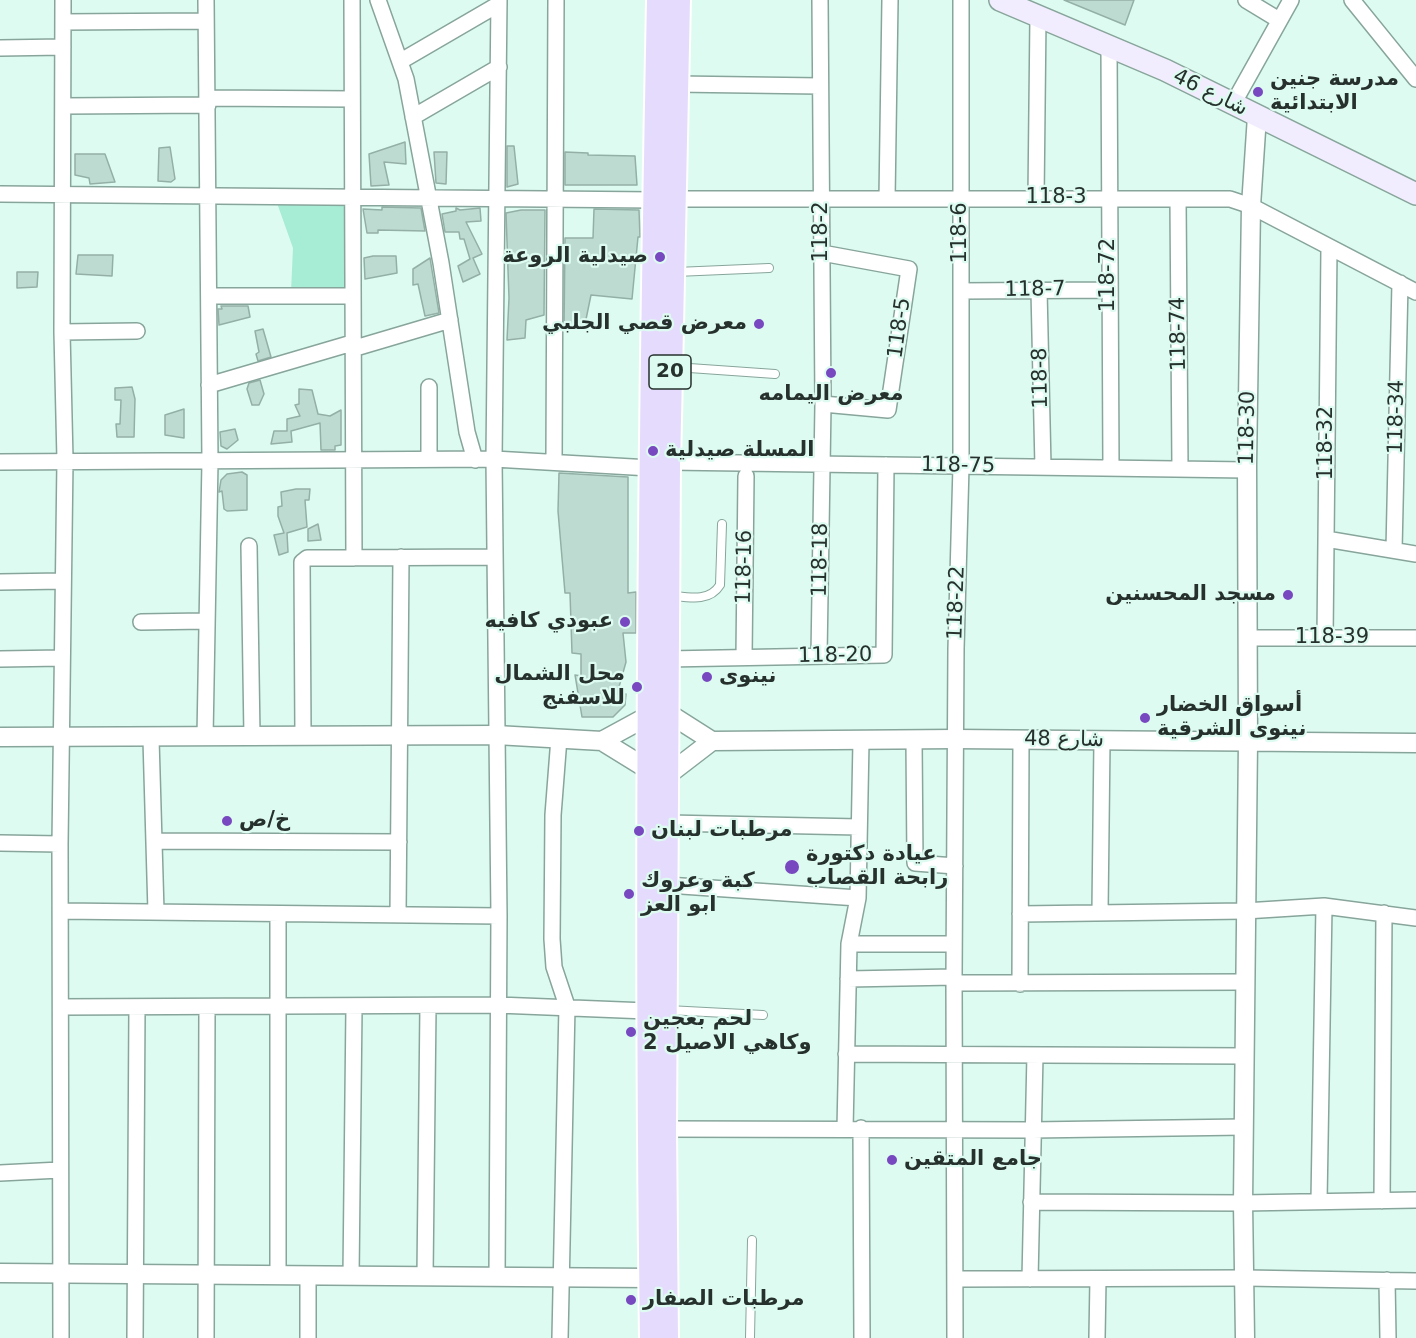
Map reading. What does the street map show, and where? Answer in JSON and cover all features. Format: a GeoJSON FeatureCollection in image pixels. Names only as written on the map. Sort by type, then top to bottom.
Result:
{"type":"FeatureCollection","features":[{"type":"Feature","properties":{"kind":"main road","name":"20"},"geometry":{"type":"LineString","coordinates":[[658,0],[664,200],[659,465],[659,772]]}},
{"type":"Feature","properties":{"kind":"main road","name":"20"},"geometry":{"type":"LineString","coordinates":[[658,714],[668,659],[668,595],[659,465],[670,366],[672,273],[664,200],[676,84],[679,0]]}},
{"type":"Feature","properties":{"kind":"main road","name":"شارع 46"},"geometry":{"type":"LineString","coordinates":[[1000,0],[1109,46],[1416,194]]}},
{"type":"Feature","properties":{"kind":"main road"},"geometry":{"type":"LineString","coordinates":[[659,772],[668,823],[668,885],[656,1010],[665,1129],[667,1338]]}},
{"type":"Feature","properties":{"kind":"main road"},"geometry":{"type":"LineString","coordinates":[[651,1338],[650,1278],[659,772]]}},
{"type":"Feature","properties":{"kind":"street"},"geometry":{"type":"LineString","coordinates":[[61,1338],[60,844],[65,460],[62,332],[63,0]]}},
{"type":"Feature","properties":{"kind":"street"},"geometry":{"type":"LineString","coordinates":[[205,737],[205,621],[210,461],[206,0]]}},
{"type":"Feature","properties":{"kind":"street"},"geometry":{"type":"LineString","coordinates":[[352,0],[354,558]]}},
{"type":"Feature","properties":{"kind":"street"},"geometry":{"type":"LineString","coordinates":[[378,0],[401,61],[413,117],[450,320],[467,432],[475,460]]}},
{"type":"Feature","properties":{"kind":"street"},"geometry":{"type":"LineString","coordinates":[[554,461],[556,0]]}},
{"type":"Feature","properties":{"kind":"street","name":"118-2"},"geometry":{"type":"LineString","coordinates":[[820,0],[822,464]]}},
{"type":"Feature","properties":{"kind":"street"},"geometry":{"type":"LineString","coordinates":[[887,199],[890,0]]}},
{"type":"Feature","properties":{"kind":"street","name":"118-6"},"geometry":{"type":"LineString","coordinates":[[961,0],[961,466]]}},
{"type":"Feature","properties":{"kind":"street"},"geometry":{"type":"LineString","coordinates":[[1246,0],[1279,20]]}},
{"type":"Feature","properties":{"kind":"street"},"geometry":{"type":"LineString","coordinates":[[1233,104],[1291,0]]}},
{"type":"Feature","properties":{"kind":"street"},"geometry":{"type":"LineString","coordinates":[[1352,0],[1416,79]]}},
{"type":"Feature","properties":{"kind":"street"},"geometry":{"type":"LineString","coordinates":[[401,61],[499,2]]}},
{"type":"Feature","properties":{"kind":"street"},"geometry":{"type":"LineString","coordinates":[[497,1277],[499,916],[494,459],[499,2]]}},
{"type":"Feature","properties":{"kind":"street"},"geometry":{"type":"LineString","coordinates":[[1036,199],[1038,16]]}},
{"type":"Feature","properties":{"kind":"street"},"geometry":{"type":"LineString","coordinates":[[63,22],[206,21]]}},
{"type":"Feature","properties":{"kind":"street","name":"118-72"},"geometry":{"type":"LineString","coordinates":[[1109,46],[1110,468]]}},
{"type":"Feature","properties":{"kind":"street"},"geometry":{"type":"LineString","coordinates":[[0,48],[63,47]]}},
{"type":"Feature","properties":{"kind":"street"},"geometry":{"type":"LineString","coordinates":[[413,117],[499,67]]}},
{"type":"Feature","properties":{"kind":"street"},"geometry":{"type":"LineString","coordinates":[[676,84],[820,86]]}},
{"type":"Feature","properties":{"kind":"street"},"geometry":{"type":"LineString","coordinates":[[64,106],[352,99]]}},
{"type":"Feature","properties":{"kind":"street","name":"118-30"},"geometry":{"type":"LineString","coordinates":[[1245,1338],[1243,982],[1248,741],[1247,470],[1251,206],[1257,116]]}},
{"type":"Feature","properties":{"kind":"street","name":"118-3"},"geometry":{"type":"LineString","coordinates":[[0,194],[664,200],[1230,199],[1251,206],[1416,291]]}},
{"type":"Feature","properties":{"kind":"street","name":"118-74"},"geometry":{"type":"LineString","coordinates":[[1178,199],[1180,469]]}},
{"type":"Feature","properties":{"kind":"street","name":"118-32"},"geometry":{"type":"LineString","coordinates":[[1325,638],[1329,248]]}},
{"type":"Feature","properties":{"kind":"street","name":"118-5"},"geometry":{"type":"LineString","coordinates":[[822,253],[909,269],[888,410],[823,404]]}},
{"type":"Feature","properties":{"kind":"street","name":"118-34"},"geometry":{"type":"LineString","coordinates":[[1394,550],[1400,284]]}},
{"type":"Feature","properties":{"kind":"street","name":"118-8"},"geometry":{"type":"LineString","coordinates":[[1039,290],[1043,467]]}},
{"type":"Feature","properties":{"kind":"street","name":"118-7"},"geometry":{"type":"LineString","coordinates":[[961,291],[1109,290]]}},
{"type":"Feature","properties":{"kind":"street"},"geometry":{"type":"LineString","coordinates":[[209,296],[352,296]]}},
{"type":"Feature","properties":{"kind":"street"},"geometry":{"type":"LineString","coordinates":[[209,385],[450,320]]}},
{"type":"Feature","properties":{"kind":"street"},"geometry":{"type":"LineString","coordinates":[[62,332],[137,331]]}},
{"type":"Feature","properties":{"kind":"street"},"geometry":{"type":"LineString","coordinates":[[429,387],[429,459]]}},
{"type":"Feature","properties":{"kind":"street","name":"118-75"},"geometry":{"type":"LineString","coordinates":[[0,462],[494,459],[659,465],[822,464],[1247,470]]}},
{"type":"Feature","properties":{"kind":"street","name":"118-18"},"geometry":{"type":"LineString","coordinates":[[819,656],[822,464]]}},
{"type":"Feature","properties":{"kind":"street","name":"118-20"},"geometry":{"type":"LineString","coordinates":[[668,659],[884,655],[886,465]]}},
{"type":"Feature","properties":{"kind":"street","name":"118-22"},"geometry":{"type":"LineString","coordinates":[[955,1338],[953,1129],[955,740],[961,466]]}},
{"type":"Feature","properties":{"kind":"street","name":"118-16"},"geometry":{"type":"LineString","coordinates":[[744,657],[746,476]]}},
{"type":"Feature","properties":{"kind":"street"},"geometry":{"type":"LineString","coordinates":[[1326,539],[1416,554]]}},
{"type":"Feature","properties":{"kind":"street"},"geometry":{"type":"LineString","coordinates":[[249,546],[252,736]]}},
{"type":"Feature","properties":{"kind":"street"},"geometry":{"type":"LineString","coordinates":[[398,915],[401,557]]}},
{"type":"Feature","properties":{"kind":"street"},"geometry":{"type":"LineString","coordinates":[[303,735],[302,562],[307,558],[495,557]]}},
{"type":"Feature","properties":{"kind":"street"},"geometry":{"type":"LineString","coordinates":[[0,582],[63,581]]}},
{"type":"Feature","properties":{"kind":"street"},"geometry":{"type":"LineString","coordinates":[[141,622],[205,621]]}},
{"type":"Feature","properties":{"kind":"street","name":"118-39"},"geometry":{"type":"LineString","coordinates":[[1248,638],[1416,638]]}},
{"type":"Feature","properties":{"kind":"street"},"geometry":{"type":"LineString","coordinates":[[0,659],[62,658]]}},
{"type":"Feature","properties":{"kind":"street"},"geometry":{"type":"LineString","coordinates":[[602,741],[658,714],[712,741]]}},
{"type":"Feature","properties":{"kind":"street"},"geometry":{"type":"LineString","coordinates":[[0,737],[61,736],[151,739],[303,735],[496,735],[559,738],[602,741],[659,772],[712,741]]}},
{"type":"Feature","properties":{"kind":"street"},"geometry":{"type":"LineString","coordinates":[[559,738],[553,815],[552,939],[554,967],[567,1006],[560,1338]]}},
{"type":"Feature","properties":{"kind":"street"},"geometry":{"type":"LineString","coordinates":[[151,739],[156,841],[156,912]]}},
{"type":"Feature","properties":{"kind":"street"},"geometry":{"type":"LineString","coordinates":[[914,740],[915,863],[955,866]]}},
{"type":"Feature","properties":{"kind":"street"},"geometry":{"type":"LineString","coordinates":[[1020,740],[1020,984]]}},
{"type":"Feature","properties":{"kind":"street","name":"شارع 48"},"geometry":{"type":"LineString","coordinates":[[712,741],[1020,740],[1416,743]]}},
{"type":"Feature","properties":{"kind":"street"},"geometry":{"type":"LineString","coordinates":[[845,1129],[849,944],[858,898],[861,741]]}},
{"type":"Feature","properties":{"kind":"street"},"geometry":{"type":"LineString","coordinates":[[1100,911],[1102,741]]}},
{"type":"Feature","properties":{"kind":"street"},"geometry":{"type":"LineString","coordinates":[[668,823],[859,827]]}},
{"type":"Feature","properties":{"kind":"street"},"geometry":{"type":"LineString","coordinates":[[156,841],[399,842]]}},
{"type":"Feature","properties":{"kind":"street"},"geometry":{"type":"LineString","coordinates":[[0,843],[60,844]]}},
{"type":"Feature","properties":{"kind":"street"},"geometry":{"type":"LineString","coordinates":[[668,885],[858,898]]}},
{"type":"Feature","properties":{"kind":"street"},"geometry":{"type":"LineString","coordinates":[[1020,914],[1100,911],[1245,911],[1324,906],[1416,918]]}},
{"type":"Feature","properties":{"kind":"street"},"geometry":{"type":"LineString","coordinates":[[1319,1201],[1324,906]]}},
{"type":"Feature","properties":{"kind":"street"},"geometry":{"type":"LineString","coordinates":[[61,911],[499,916]]}},
{"type":"Feature","properties":{"kind":"street"},"geometry":{"type":"LineString","coordinates":[[1382,1201],[1384,913]]}},
{"type":"Feature","properties":{"kind":"street"},"geometry":{"type":"LineString","coordinates":[[278,914],[278,1275]]}},
{"type":"Feature","properties":{"kind":"street"},"geometry":{"type":"LineString","coordinates":[[849,944],[954,944]]}},
{"type":"Feature","properties":{"kind":"street"},"geometry":{"type":"LineString","coordinates":[[848,979],[954,980],[1020,984],[1243,982]]}},
{"type":"Feature","properties":{"kind":"street"},"geometry":{"type":"LineString","coordinates":[[61,1007],[498,1005],[656,1010]]}},
{"type":"Feature","properties":{"kind":"street"},"geometry":{"type":"LineString","coordinates":[[425,1276],[428,1006]]}},
{"type":"Feature","properties":{"kind":"street"},"geometry":{"type":"LineString","coordinates":[[135,1338],[137,1007]]}},
{"type":"Feature","properties":{"kind":"street"},"geometry":{"type":"LineString","coordinates":[[206,1338],[207,1007]]}},
{"type":"Feature","properties":{"kind":"street"},"geometry":{"type":"LineString","coordinates":[[351,1276],[354,1007]]}},
{"type":"Feature","properties":{"kind":"street"},"geometry":{"type":"LineString","coordinates":[[846,1054],[1245,1056]]}},
{"type":"Feature","properties":{"kind":"street"},"geometry":{"type":"LineString","coordinates":[[1030,1279],[1035,1055]]}},
{"type":"Feature","properties":{"kind":"street"},"geometry":{"type":"LineString","coordinates":[[665,1129],[1032,1130],[1244,1127]]}},
{"type":"Feature","properties":{"kind":"street"},"geometry":{"type":"LineString","coordinates":[[861,1128],[862,1338]]}},
{"type":"Feature","properties":{"kind":"street"},"geometry":{"type":"LineString","coordinates":[[0,1173],[60,1170]]}},
{"type":"Feature","properties":{"kind":"street"},"geometry":{"type":"LineString","coordinates":[[1031,1202],[1243,1203],[1416,1200]]}},
{"type":"Feature","properties":{"kind":"street"},"geometry":{"type":"LineString","coordinates":[[0,1273],[650,1278]]}},
{"type":"Feature","properties":{"kind":"street"},"geometry":{"type":"LineString","coordinates":[[308,1275],[308,1338]]}},
{"type":"Feature","properties":{"kind":"street"},"geometry":{"type":"LineString","coordinates":[[1097,1338],[1098,1278]]}},
{"type":"Feature","properties":{"kind":"street"},"geometry":{"type":"LineString","coordinates":[[955,1279],[1246,1278],[1416,1281]]}},
{"type":"Feature","properties":{"kind":"street"},"geometry":{"type":"LineString","coordinates":[[1387,1280],[1388,1338]]}},
{"type":"Feature","properties":{"kind":"lane"},"geometry":{"type":"LineString","coordinates":[[672,273],[769,268]]}},
{"type":"Feature","properties":{"kind":"lane"},"geometry":{"type":"LineString","coordinates":[[670,366],[775,374]]}},
{"type":"Feature","properties":{"kind":"lane"},"geometry":{"type":"LineString","coordinates":[[668,595],[697,597],[708,596],[716,591],[720,585],[722,524]]}},
{"type":"Feature","properties":{"kind":"lane"},"geometry":{"type":"LineString","coordinates":[[656,1010],[763,1015]]}},
{"type":"Feature","properties":{"kind":"lane"},"geometry":{"type":"LineString","coordinates":[[750,1338],[752,1240]]}},
{"type":"Feature","properties":{"kind":"green space"},"geometry":{"type":"Polygon","coordinates":[[[348,201],[348,290],[291,292],[293,248],[277,203],[348,201]]]}},
{"type":"Feature","properties":{"kind":"building"},"geometry":{"type":"Polygon","coordinates":[[[1064,0],[1134,0],[1125,25],[1064,0]]]}},
{"type":"Feature","properties":{"kind":"building"},"geometry":{"type":"Polygon","coordinates":[[[405,142],[406,164],[384,162],[389,185],[371,186],[369,154],[405,142]]]}},
{"type":"Feature","properties":{"kind":"building"},"geometry":{"type":"Polygon","coordinates":[[[507,146],[514,146],[518,184],[507,187],[507,146]]]}},
{"type":"Feature","properties":{"kind":"building"},"geometry":{"type":"Polygon","coordinates":[[[170,147],[175,179],[171,182],[158,181],[159,148],[170,147]]]}},
{"type":"Feature","properties":{"kind":"building"},"geometry":{"type":"Polygon","coordinates":[[[434,152],[447,152],[446,184],[436,183],[434,152]]]}},
{"type":"Feature","properties":{"kind":"building"},"geometry":{"type":"Polygon","coordinates":[[[565,152],[635,156],[637,185],[565,185],[565,152]]]}},
{"type":"Feature","properties":{"kind":"building"},"geometry":{"type":"Polygon","coordinates":[[[75,154],[105,154],[115,182],[90,184],[89,178],[75,175],[75,154]]]}},
{"type":"Feature","properties":{"kind":"building"},"geometry":{"type":"Polygon","coordinates":[[[382,207],[421,208],[425,231],[378,230],[378,233],[367,233],[363,209],[382,210],[382,207]]]}},
{"type":"Feature","properties":{"kind":"building"},"geometry":{"type":"Polygon","coordinates":[[[456,208],[460,210],[480,208],[481,221],[466,222],[482,254],[473,258],[480,274],[463,282],[458,266],[470,259],[464,239],[460,239],[459,232],[445,232],[442,214],[456,211],[456,208]]]}},
{"type":"Feature","properties":{"kind":"building"},"geometry":{"type":"Polygon","coordinates":[[[594,209],[639,210],[640,237],[638,237],[632,299],[591,295],[584,329],[564,330],[565,238],[593,238],[594,209]]]}},
{"type":"Feature","properties":{"kind":"building"},"geometry":{"type":"Polygon","coordinates":[[[521,210],[545,210],[544,315],[526,320],[525,338],[507,340],[509,298],[506,213],[521,210]]]}},
{"type":"Feature","properties":{"kind":"building"},"geometry":{"type":"Polygon","coordinates":[[[78,255],[113,255],[112,276],[76,274],[78,255]]]}},
{"type":"Feature","properties":{"kind":"building"},"geometry":{"type":"Polygon","coordinates":[[[396,256],[397,273],[365,279],[364,258],[396,256]]]}},
{"type":"Feature","properties":{"kind":"building"},"geometry":{"type":"Polygon","coordinates":[[[430,258],[439,313],[425,316],[418,284],[413,285],[413,269],[430,258]]]}},
{"type":"Feature","properties":{"kind":"building"},"geometry":{"type":"Polygon","coordinates":[[[17,272],[38,272],[37,287],[17,288],[17,272]]]}},
{"type":"Feature","properties":{"kind":"building"},"geometry":{"type":"Polygon","coordinates":[[[221,306],[248,306],[250,317],[219,325],[218,309],[222,309],[221,306]]]}},
{"type":"Feature","properties":{"kind":"building"},"geometry":{"type":"Polygon","coordinates":[[[263,329],[271,357],[258,361],[256,354],[259,352],[255,331],[263,329]]]}},
{"type":"Feature","properties":{"kind":"building"},"geometry":{"type":"Polygon","coordinates":[[[260,380],[264,394],[259,405],[252,405],[247,389],[249,383],[260,380]]]}},
{"type":"Feature","properties":{"kind":"building"},"geometry":{"type":"Polygon","coordinates":[[[132,387],[135,399],[134,437],[117,437],[116,424],[120,424],[121,400],[115,400],[115,388],[132,387]]]}},
{"type":"Feature","properties":{"kind":"building"},"geometry":{"type":"Polygon","coordinates":[[[299,389],[312,390],[318,414],[330,416],[341,410],[341,445],[335,446],[335,450],[321,450],[320,423],[291,431],[292,442],[271,444],[274,431],[287,431],[287,419],[300,416],[295,405],[299,404],[299,389]]]}},
{"type":"Feature","properties":{"kind":"building"},"geometry":{"type":"Polygon","coordinates":[[[184,409],[184,438],[165,435],[165,415],[184,409]]]}},
{"type":"Feature","properties":{"kind":"building"},"geometry":{"type":"Polygon","coordinates":[[[235,429],[238,440],[227,449],[221,446],[220,432],[235,429]]]}},
{"type":"Feature","properties":{"kind":"building"},"geometry":{"type":"Polygon","coordinates":[[[242,472],[247,475],[247,510],[227,511],[224,509],[222,491],[219,492],[221,480],[227,474],[242,472]]]}},
{"type":"Feature","properties":{"kind":"building"},"geometry":{"type":"Polygon","coordinates":[[[559,473],[628,477],[628,593],[636,592],[636,633],[623,633],[626,662],[617,694],[626,694],[625,705],[613,717],[582,717],[575,675],[581,676],[581,654],[572,653],[570,593],[565,593],[558,511],[559,473]]]}},
{"type":"Feature","properties":{"kind":"building"},"geometry":{"type":"Polygon","coordinates":[[[310,489],[309,500],[305,500],[307,527],[287,533],[288,552],[279,555],[274,535],[284,533],[278,516],[278,507],[282,506],[281,492],[310,489]]]}},
{"type":"Feature","properties":{"kind":"building"},"geometry":{"type":"Polygon","coordinates":[[[318,524],[321,540],[308,541],[308,529],[318,524]]]}},
{"type":"Feature","properties":{"kind":"place","name":"مدرسة جنين الابتدائية"},"geometry":{"type":"Point","coordinates":[1258,92]}},
{"type":"Feature","properties":{"kind":"place","name":"صيدلية الروعة"},"geometry":{"type":"Point","coordinates":[660,257]}},
{"type":"Feature","properties":{"kind":"place","name":"معرض قصي الجلبي"},"geometry":{"type":"Point","coordinates":[759,324]}},
{"type":"Feature","properties":{"kind":"place","name":"معرض اليمامه"},"geometry":{"type":"Point","coordinates":[831,373]}},
{"type":"Feature","properties":{"kind":"place","name":"المسلة صيدلية"},"geometry":{"type":"Point","coordinates":[653,451]}},
{"type":"Feature","properties":{"kind":"place","name":"مسجد المحسنين"},"geometry":{"type":"Point","coordinates":[1288,595]}},
{"type":"Feature","properties":{"kind":"place","name":"عبودي كافيه"},"geometry":{"type":"Point","coordinates":[625,622]}},
{"type":"Feature","properties":{"kind":"place","name":"نينوى"},"geometry":{"type":"Point","coordinates":[707,677]}},
{"type":"Feature","properties":{"kind":"place","name":"محل الشمال للاسفنج"},"geometry":{"type":"Point","coordinates":[637,687]}},
{"type":"Feature","properties":{"kind":"place","name":"أسواق الخضار نينوى الشرقية"},"geometry":{"type":"Point","coordinates":[1145,718]}},
{"type":"Feature","properties":{"kind":"place","name":"خ/ص"},"geometry":{"type":"Point","coordinates":[227,821]}},
{"type":"Feature","properties":{"kind":"place","name":"مرطبات لبنان"},"geometry":{"type":"Point","coordinates":[639,831]}},
{"type":"Feature","properties":{"kind":"place","name":"عيادة دكتورة رابحة القصاب"},"geometry":{"type":"Point","coordinates":[792,867]}},
{"type":"Feature","properties":{"kind":"place","name":"كبة وعروك ابو العز"},"geometry":{"type":"Point","coordinates":[629,894]}},
{"type":"Feature","properties":{"kind":"place","name":"لحم بعجين وكاهي الاصيل 2"},"geometry":{"type":"Point","coordinates":[631,1032]}},
{"type":"Feature","properties":{"kind":"place","name":"جامع المتقين"},"geometry":{"type":"Point","coordinates":[892,1160]}},
{"type":"Feature","properties":{"kind":"place","name":"مرطبات الصفار"},"geometry":{"type":"Point","coordinates":[631,1300]}}]}
